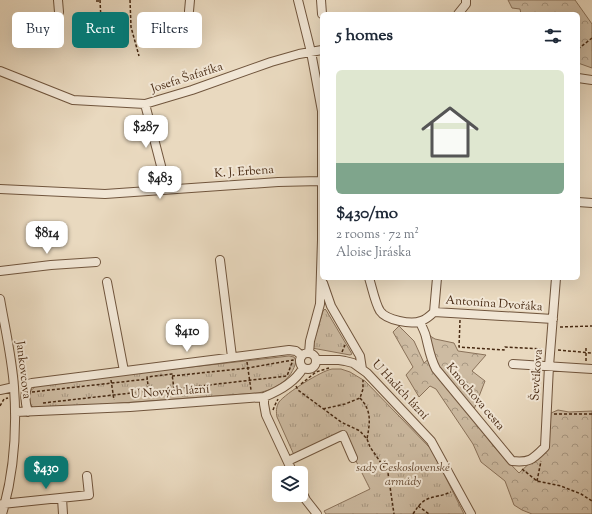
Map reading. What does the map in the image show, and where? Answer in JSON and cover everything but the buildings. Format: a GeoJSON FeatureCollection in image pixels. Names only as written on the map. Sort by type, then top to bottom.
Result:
{"type":"FeatureCollection","features":[{"type":"Feature","properties":{"kind":"street"},"geometry":{"type":"LineString","coordinates":[[58,0],[59,12]]}},
{"type":"Feature","properties":{"kind":"street"},"geometry":{"type":"LineString","coordinates":[[190,0],[190,11]]}},
{"type":"Feature","properties":{"kind":"street"},"geometry":{"type":"LineString","coordinates":[[298,0],[311,52],[320,100]]}},
{"type":"Feature","properties":{"kind":"street"},"geometry":{"type":"LineString","coordinates":[[321,0],[322,12]]}},
{"type":"Feature","properties":{"kind":"street"},"geometry":{"type":"LineString","coordinates":[[459,12],[466,2]]}},
{"type":"Feature","properties":{"kind":"street","name":"Josefa Šafaříka"},"geometry":{"type":"LineString","coordinates":[[0,71],[73,100],[145,104],[192,90],[271,62],[299,54],[320,50]]}},
{"type":"Feature","properties":{"kind":"street"},"geometry":{"type":"LineString","coordinates":[[580,78],[592,80]]}},
{"type":"Feature","properties":{"kind":"street"},"geometry":{"type":"LineString","coordinates":[[145,104],[167,189]]}},
{"type":"Feature","properties":{"kind":"street","name":"K. J. Erbena"},"geometry":{"type":"LineString","coordinates":[[0,189],[105,194],[278,182],[320,181]]}},
{"type":"Feature","properties":{"kind":"street"},"geometry":{"type":"LineString","coordinates":[[580,202],[592,203]]}},
{"type":"Feature","properties":{"kind":"street"},"geometry":{"type":"LineString","coordinates":[[220,260],[232,357]]}},
{"type":"Feature","properties":{"kind":"street"},"geometry":{"type":"LineString","coordinates":[[0,272],[51,265],[96,262]]}},
{"type":"Feature","properties":{"kind":"street"},"geometry":{"type":"LineString","coordinates":[[303,368],[300,363],[306,355],[320,304],[321,280]]}},
{"type":"Feature","properties":{"kind":"street","name":"U Hadích lázní"},"geometry":{"type":"LineString","coordinates":[[322,280],[331,306],[360,356],[362,369],[431,441],[471,514]]}},
{"type":"Feature","properties":{"kind":"street"},"geometry":{"type":"LineString","coordinates":[[370,280],[380,311],[385,316],[392,320],[413,323],[420,322],[434,312],[437,280]]}},
{"type":"Feature","properties":{"kind":"street","name":"Ševčíkova"},"geometry":{"type":"LineString","coordinates":[[512,462],[524,463],[535,458],[545,447],[549,366],[556,280]]}},
{"type":"Feature","properties":{"kind":"street"},"geometry":{"type":"LineString","coordinates":[[107,282],[124,371]]}},
{"type":"Feature","properties":{"kind":"street","name":"Jankovcova"},"geometry":{"type":"LineString","coordinates":[[0,299],[14,385],[16,412],[10,484],[3,504],[2,514]]}},
{"type":"Feature","properties":{"kind":"street","name":"Antonína Dvořáka"},"geometry":{"type":"LineString","coordinates":[[434,312],[553,319]]}},
{"type":"Feature","properties":{"kind":"street","name":"Kmochova cesta"},"geometry":{"type":"LineString","coordinates":[[420,322],[426,336],[431,360],[436,369],[512,462]]}},
{"type":"Feature","properties":{"kind":"street","name":"U Nových lázní"},"geometry":{"type":"LineString","coordinates":[[0,390],[14,385],[289,350],[315,357],[316,360],[316,364],[312,368],[303,368],[294,384],[264,397],[115,408],[16,412]]}},
{"type":"Feature","properties":{"kind":"street"},"geometry":{"type":"LineString","coordinates":[[316,360],[339,360],[353,363],[362,369]]}},
{"type":"Feature","properties":{"kind":"street"},"geometry":{"type":"LineString","coordinates":[[513,364],[589,369]]}},
{"type":"Feature","properties":{"kind":"street"},"geometry":{"type":"LineString","coordinates":[[28,384],[25,392],[28,412]]}},
{"type":"Feature","properties":{"kind":"street"},"geometry":{"type":"LineString","coordinates":[[264,397],[266,415],[290,460],[291,466]]}},
{"type":"Feature","properties":{"kind":"street"},"geometry":{"type":"LineString","coordinates":[[290,460],[342,435],[353,458]]}},
{"type":"Feature","properties":{"kind":"street"},"geometry":{"type":"LineString","coordinates":[[3,504],[89,495],[87,476]]}},
{"type":"Feature","properties":{"kind":"street"},"geometry":{"type":"LineString","coordinates":[[62,498],[63,514]]}},
{"type":"Feature","properties":{"kind":"street"},"geometry":{"type":"LineString","coordinates":[[307,502],[313,513]]}},
{"type":"Feature","properties":{"kind":"path"},"geometry":{"type":"LineString","coordinates":[[130,0],[131,27],[139,56]]}},
{"type":"Feature","properties":{"kind":"path"},"geometry":{"type":"LineString","coordinates":[[96,1],[100,1],[101,12]]}},
{"type":"Feature","properties":{"kind":"path"},"geometry":{"type":"LineString","coordinates":[[580,47],[592,38]]}},
{"type":"Feature","properties":{"kind":"path"},"geometry":{"type":"LineString","coordinates":[[460,314],[459,347],[504,350],[504,347],[592,353]]}},
{"type":"Feature","properties":{"kind":"path"},"geometry":{"type":"LineString","coordinates":[[557,327],[592,326]]}},
{"type":"Feature","properties":{"kind":"path"},"geometry":{"type":"LineString","coordinates":[[339,360],[348,334]]}},
{"type":"Feature","properties":{"kind":"path"},"geometry":{"type":"LineString","coordinates":[[586,348],[589,369]]}},
{"type":"Feature","properties":{"kind":"path"},"geometry":{"type":"LineString","coordinates":[[246,355],[251,398]]}},
{"type":"Feature","properties":{"kind":"path"},"geometry":{"type":"LineString","coordinates":[[32,398],[32,392],[148,379],[147,377],[172,374],[172,376],[248,368],[293,360],[286,376],[174,389],[174,391],[149,394],[148,379]]}},
{"type":"Feature","properties":{"kind":"path"},"geometry":{"type":"LineString","coordinates":[[334,367],[316,372],[294,384],[323,409],[341,422],[360,431],[367,439],[370,447],[388,473],[394,514]]}},
{"type":"Feature","properties":{"kind":"path"},"geometry":{"type":"LineString","coordinates":[[110,373],[115,408]]}},
{"type":"Feature","properties":{"kind":"path"},"geometry":{"type":"LineString","coordinates":[[172,376],[174,389]]}},
{"type":"Feature","properties":{"kind":"path"},"geometry":{"type":"LineString","coordinates":[[323,409],[345,404],[360,398],[363,389],[362,380]]}},
{"type":"Feature","properties":{"kind":"path"},"geometry":{"type":"LineString","coordinates":[[39,403],[149,391]]}},
{"type":"Feature","properties":{"kind":"path"},"geometry":{"type":"LineString","coordinates":[[0,406],[4,398],[14,396]]}},
{"type":"Feature","properties":{"kind":"path"},"geometry":{"type":"LineString","coordinates":[[273,410],[277,400],[284,396]]}},
{"type":"Feature","properties":{"kind":"path"},"geometry":{"type":"LineString","coordinates":[[360,398],[366,405],[369,413],[370,422],[367,439]]}},
{"type":"Feature","properties":{"kind":"path"},"geometry":{"type":"LineString","coordinates":[[547,411],[554,414],[592,414]]}},
{"type":"Feature","properties":{"kind":"path"},"geometry":{"type":"LineString","coordinates":[[537,480],[542,459]]}},
{"type":"Feature","properties":{"kind":"path"},"geometry":{"type":"LineString","coordinates":[[290,460],[295,466]]}},
{"type":"Feature","properties":{"kind":"path"},"geometry":{"type":"LineString","coordinates":[[512,462],[537,480],[561,486],[581,494],[592,501]]}},
{"type":"Feature","properties":{"kind":"path"},"geometry":{"type":"LineString","coordinates":[[413,514],[418,506],[428,498],[453,492]]}},
{"type":"Feature","properties":{"kind":"path"},"geometry":{"type":"LineString","coordinates":[[418,506],[429,514]]}},
{"type":"Feature","properties":{"kind":"green space"},"geometry":{"type":"Polygon","coordinates":[[[508,0],[575,0],[592,24],[592,68],[580,64],[580,12],[521,12],[520,9],[512,8],[508,0]]]}},
{"type":"Feature","properties":{"kind":"green space"},"geometry":{"type":"Polygon","coordinates":[[[325,309],[352,354],[350,355],[312,348],[323,311],[325,309]]]}},
{"type":"Feature","properties":{"kind":"green space"},"geometry":{"type":"Polygon","coordinates":[[[399,326],[414,341],[424,363],[432,356],[427,334],[435,339],[454,343],[458,351],[486,355],[472,371],[485,381],[471,417],[495,448],[519,473],[535,458],[548,449],[551,413],[558,410],[569,412],[592,411],[592,514],[532,514],[514,505],[505,481],[481,462],[473,444],[436,389],[430,386],[419,397],[406,375],[413,367],[393,332],[399,326]]]}},
{"type":"Feature","properties":{"kind":"green space"},"geometry":{"type":"Polygon","coordinates":[[[289,356],[294,357],[296,361],[294,368],[287,378],[277,386],[258,393],[39,409],[35,409],[29,403],[29,392],[41,384],[289,356]]]}},
{"type":"Feature","properties":{"kind":"green space","name":"sady Československé armády"},"geometry":{"type":"Polygon","coordinates":[[[332,369],[341,369],[350,372],[365,381],[432,450],[464,514],[326,514],[324,511],[370,489],[342,433],[294,455],[277,417],[276,411],[279,402],[289,393],[312,378],[332,369]]]}}]}
